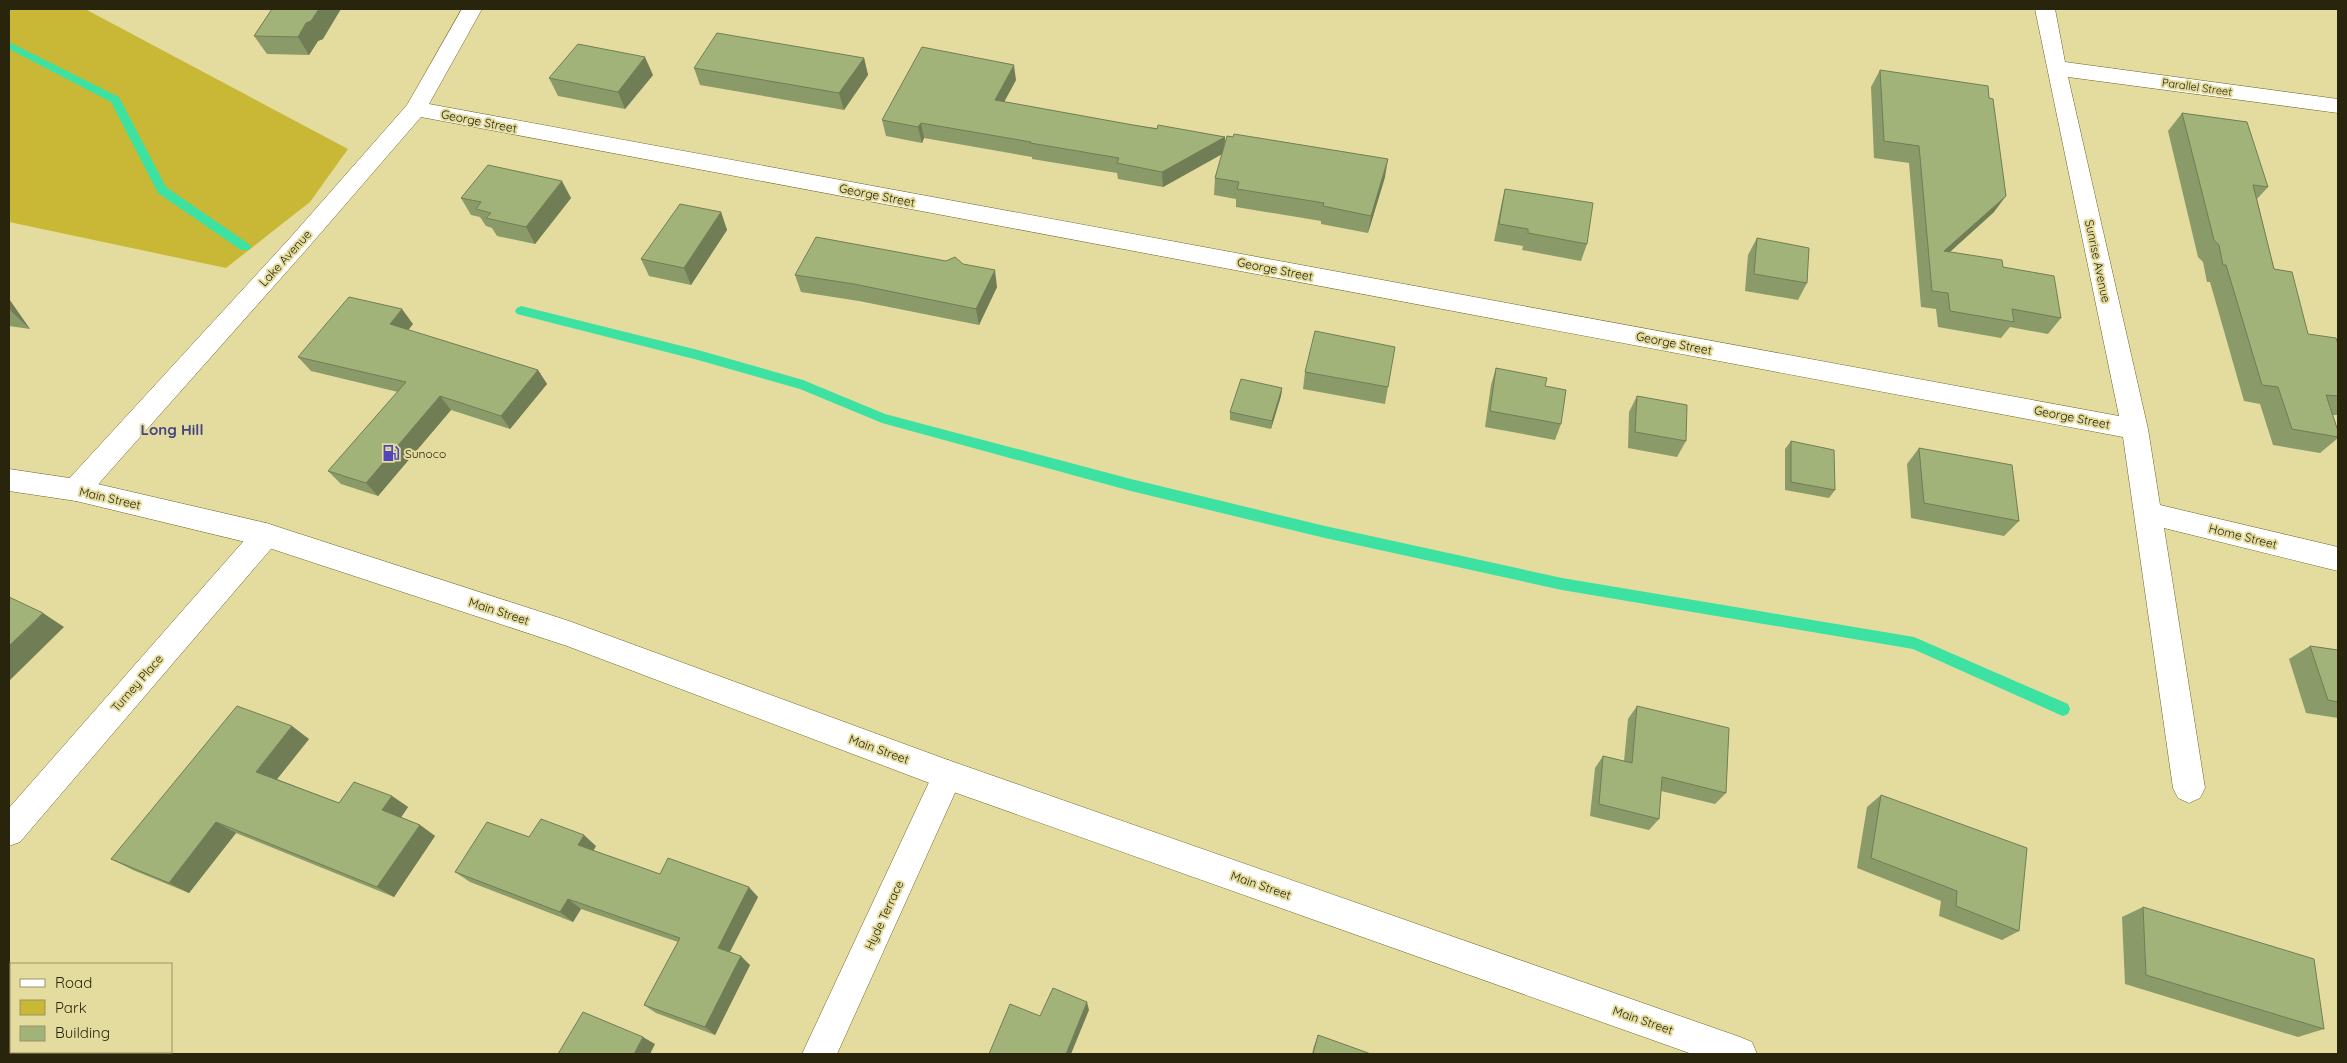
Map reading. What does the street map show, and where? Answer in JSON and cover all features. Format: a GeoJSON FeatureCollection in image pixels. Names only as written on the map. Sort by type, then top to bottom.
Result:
{"type":"FeatureCollection","features":[{"type":"Feature","properties":{"kind":"street","name":"Lake Avenue"},"geometry":{"type":"LineString","coordinates":[[76,490],[416,110],[472,9]]}},
{"type":"Feature","properties":{"kind":"street","name":"Sunrise Avenue"},"geometry":{"type":"LineString","coordinates":[[2045,9],[2056,68],[2135,429],[2190,788]]}},
{"type":"Feature","properties":{"kind":"street","name":"Parallel Street"},"geometry":{"type":"LineString","coordinates":[[2056,68],[2338,106]]}},
{"type":"Feature","properties":{"kind":"street","name":"George Street"},"geometry":{"type":"LineString","coordinates":[[416,110],[2135,429]]}},
{"type":"Feature","properties":{"kind":"street","name":"Main Street"},"geometry":{"type":"LineString","coordinates":[[9,480],[76,490],[266,535],[568,634],[948,775],[1740,1054]]}},
{"type":"Feature","properties":{"kind":"street","name":"Home Street"},"geometry":{"type":"LineString","coordinates":[[2147,513],[2338,559]]}},
{"type":"Feature","properties":{"kind":"street","name":"Turney Place"},"geometry":{"type":"LineString","coordinates":[[9,831],[266,535]]}},
{"type":"Feature","properties":{"kind":"street","name":"Hyde Terrace"},"geometry":{"type":"LineString","coordinates":[[819,1054],[948,775]]}},
{"type":"Feature","properties":{"kind":"green space"},"geometry":{"type":"Polygon","coordinates":[[[9,9],[85,9],[348,149],[310,202],[226,268],[9,222],[9,9]]]}},
{"type":"Feature","properties":{"kind":"building"},"geometry":{"type":"Polygon","coordinates":[[[272,9],[319,9],[311,21],[306,23],[298,37],[254,36],[272,9]]]}},
{"type":"Feature","properties":{"kind":"building"},"geometry":{"type":"Polygon","coordinates":[[[717,33],[864,58],[839,93],[694,68],[717,33]]]}},
{"type":"Feature","properties":{"kind":"building"},"geometry":{"type":"Polygon","coordinates":[[[578,44],[645,57],[618,92],[549,78],[578,44]]]}},
{"type":"Feature","properties":{"kind":"building"},"geometry":{"type":"Polygon","coordinates":[[[922,47],[1014,65],[995,100],[1157,129],[1158,125],[1225,137],[1162,172],[1117,163],[1119,158],[921,123],[918,127],[882,120],[922,47]]]}},
{"type":"Feature","properties":{"kind":"building"},"geometry":{"type":"Polygon","coordinates":[[[1880,70],[1988,86],[1989,98],[1993,99],[2006,196],[1944,251],[2002,260],[2003,267],[2054,276],[2061,318],[2012,309],[2014,322],[1950,311],[1948,293],[1932,291],[1919,146],[1884,141],[1880,70]]]}},
{"type":"Feature","properties":{"kind":"building"},"geometry":{"type":"Polygon","coordinates":[[[2182,113],[2247,122],[2268,187],[2253,185],[2274,269],[2292,272],[2308,334],[2336,338],[2338,344],[2338,396],[2326,395],[2338,431],[2338,437],[2292,429],[2278,387],[2262,385],[2226,265],[2223,265],[2219,245],[2214,240],[2182,113]]]}},
{"type":"Feature","properties":{"kind":"building"},"geometry":{"type":"Polygon","coordinates":[[[1234,134],[1388,159],[1371,216],[1323,206],[1324,203],[1237,189],[1239,182],[1215,178],[1227,136],[1233,137],[1234,134]]]}},
{"type":"Feature","properties":{"kind":"building"},"geometry":{"type":"Polygon","coordinates":[[[488,165],[562,181],[526,227],[486,218],[491,213],[476,209],[481,202],[461,198],[488,165]]]}},
{"type":"Feature","properties":{"kind":"building"},"geometry":{"type":"Polygon","coordinates":[[[1505,189],[1593,203],[1587,244],[1528,233],[1528,229],[1499,224],[1505,189]]]}},
{"type":"Feature","properties":{"kind":"building"},"geometry":{"type":"Polygon","coordinates":[[[680,204],[721,212],[684,268],[641,259],[680,204]]]}},
{"type":"Feature","properties":{"kind":"building"},"geometry":{"type":"Polygon","coordinates":[[[816,237],[946,261],[955,257],[963,264],[995,270],[976,309],[854,284],[795,275],[816,237]]]}},
{"type":"Feature","properties":{"kind":"building"},"geometry":{"type":"Polygon","coordinates":[[[1757,238],[1809,248],[1807,283],[1754,274],[1757,238]]]}},
{"type":"Feature","properties":{"kind":"building"},"geometry":{"type":"Polygon","coordinates":[[[349,297],[402,309],[390,324],[538,370],[501,416],[440,396],[366,483],[328,471],[406,382],[298,357],[349,297]]]}},
{"type":"Feature","properties":{"kind":"building"},"geometry":{"type":"Polygon","coordinates":[[[1315,331],[1395,347],[1388,387],[1305,372],[1315,331]]]}},
{"type":"Feature","properties":{"kind":"building"},"geometry":{"type":"Polygon","coordinates":[[[1496,368],[1547,378],[1545,386],[1566,390],[1561,424],[1490,411],[1496,368]]]}},
{"type":"Feature","properties":{"kind":"building"},"geometry":{"type":"Polygon","coordinates":[[[1241,379],[1282,388],[1272,421],[1230,412],[1241,379]]]}},
{"type":"Feature","properties":{"kind":"building"},"geometry":{"type":"Polygon","coordinates":[[[1637,396],[1687,405],[1686,441],[1635,432],[1637,396]]]}},
{"type":"Feature","properties":{"kind":"building"},"geometry":{"type":"Polygon","coordinates":[[[1791,441],[1834,450],[1835,490],[1791,482],[1791,441]]]}},
{"type":"Feature","properties":{"kind":"building"},"geometry":{"type":"Polygon","coordinates":[[[1919,448],[2012,465],[2019,521],[1924,503],[1919,448]]]}},
{"type":"Feature","properties":{"kind":"building"},"geometry":{"type":"Polygon","coordinates":[[[9,597],[43,613],[9,646],[9,597]]]}},
{"type":"Feature","properties":{"kind":"building"},"geometry":{"type":"Polygon","coordinates":[[[2310,646],[2338,650],[2338,702],[2328,700],[2310,646]]]}},
{"type":"Feature","properties":{"kind":"building"},"geometry":{"type":"Polygon","coordinates":[[[237,706],[292,726],[256,772],[339,803],[354,782],[392,796],[382,810],[420,825],[377,887],[216,822],[169,883],[111,859],[237,706]]]}},
{"type":"Feature","properties":{"kind":"building"},"geometry":{"type":"Polygon","coordinates":[[[1637,706],[1729,728],[1726,793],[1662,777],[1659,819],[1599,804],[1603,756],[1632,763],[1637,706]]]}},
{"type":"Feature","properties":{"kind":"building"},"geometry":{"type":"Polygon","coordinates":[[[1881,795],[2027,848],[2019,931],[1956,906],[1957,891],[1871,858],[1881,795]]]}},
{"type":"Feature","properties":{"kind":"building"},"geometry":{"type":"Polygon","coordinates":[[[541,819],[584,835],[578,845],[660,874],[668,858],[749,887],[718,948],[741,956],[705,1027],[644,1005],[680,938],[568,899],[560,912],[455,872],[487,822],[529,837],[541,819]]]}},
{"type":"Feature","properties":{"kind":"building"},"geometry":{"type":"Polygon","coordinates":[[[2143,907],[2314,959],[2324,1029],[2146,975],[2143,907]]]}},
{"type":"Feature","properties":{"kind":"building"},"geometry":{"type":"Polygon","coordinates":[[[1053,988],[1087,1002],[1066,1054],[989,1054],[1010,1004],[1040,1016],[1053,988]]]}},
{"type":"Feature","properties":{"kind":"building"},"geometry":{"type":"Polygon","coordinates":[[[583,1012],[643,1037],[634,1054],[558,1054],[583,1012]]]}},
{"type":"Feature","properties":{"kind":"building"},"geometry":{"type":"Polygon","coordinates":[[[1318,1035],[1371,1054],[1313,1054],[1318,1035]]]}},
{"type":"Feature","properties":{"kind":"waterway"},"geometry":{"type":"LineString","coordinates":[[9,45],[115,100],[162,190],[245,247]]}},
{"type":"Feature","properties":{"kind":"waterway"},"geometry":{"type":"LineString","coordinates":[[521,311],[698,355],[803,385],[882,418],[1131,485],[1325,532],[1562,584],[1914,643],[2063,709]]}},
{"type":"Feature","properties":{"kind":"place","name":"Sunoco"},"geometry":{"type":"Point","coordinates":[391,453]}},
{"type":"Feature","properties":{"kind":"district","name":"Long Hill"},"geometry":{"type":"Point","coordinates":[172,429]}}]}
